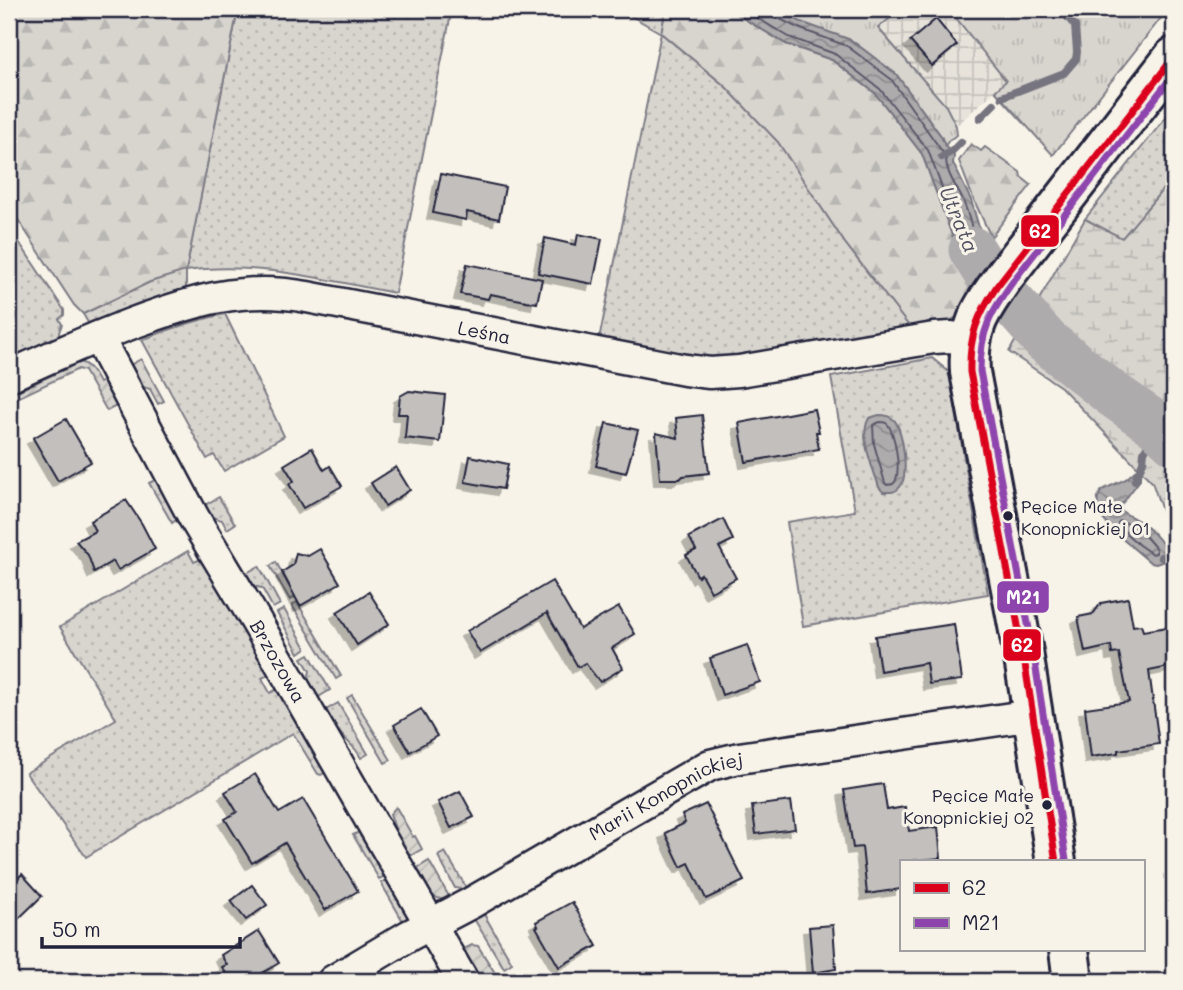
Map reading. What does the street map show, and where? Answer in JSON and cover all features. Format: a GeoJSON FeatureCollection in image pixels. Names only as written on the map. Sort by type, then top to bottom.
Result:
{"type":"FeatureCollection","features":[{"type":"Feature","properties":{"kind":"street"},"geometry":{"type":"LineString","coordinates":[[1056,860],[1033,715],[970,372],[970,341],[978,318],[997,286],[1174,57]]}},
{"type":"Feature","properties":{"kind":"street","name":"Leśna"},"geometry":{"type":"LineString","coordinates":[[9,376],[97,337],[170,309],[200,300],[270,292],[710,373],[750,370],[934,338],[951,337],[970,341]]}},
{"type":"Feature","properties":{"kind":"street","name":"Brzozowa"},"geometry":{"type":"LineString","coordinates":[[97,337],[194,518],[463,981]]}},
{"type":"Feature","properties":{"kind":"street","name":"Marii Konopnickiej"},"geometry":{"type":"LineString","coordinates":[[333,981],[710,765],[739,758],[1033,715]]}},
{"type":"Feature","properties":{"kind":"street"},"geometry":{"type":"LineString","coordinates":[[1069,951],[1073,981]]}},
{"type":"Feature","properties":{"kind":"shaded area"},"geometry":{"type":"Polygon","coordinates":[[[901,9],[949,9],[1006,81],[956,126],[946,106],[878,28],[901,9]]]}},
{"type":"Feature","properties":{"kind":"green space"},"geometry":{"type":"Polygon","coordinates":[[[9,9],[238,9],[186,271],[150,282],[83,314],[74,305],[9,206],[9,9]]]}},
{"type":"Feature","properties":{"kind":"green space"},"geometry":{"type":"Polygon","coordinates":[[[238,9],[452,9],[395,293],[265,270],[238,268],[186,271],[186,294],[91,328],[83,314],[150,282],[186,270],[238,9]]]}},
{"type":"Feature","properties":{"kind":"green space"},"geometry":{"type":"Polygon","coordinates":[[[619,9],[666,9],[661,33],[619,9]]]}},
{"type":"Feature","properties":{"kind":"green space"},"geometry":{"type":"Polygon","coordinates":[[[666,9],[728,9],[786,44],[832,60],[875,93],[922,154],[965,270],[982,286],[963,314],[944,324],[912,330],[845,243],[778,142],[725,86],[661,33],[666,9]]]}},
{"type":"Feature","properties":{"kind":"green space"},"geometry":{"type":"Polygon","coordinates":[[[775,9],[901,9],[878,28],[946,106],[956,126],[957,135],[945,146],[941,136],[896,74],[775,9]]]}},
{"type":"Feature","properties":{"kind":"green space"},"geometry":{"type":"Polygon","coordinates":[[[949,9],[1168,9],[1053,155],[995,91],[1006,81],[949,9]]]}},
{"type":"Feature","properties":{"kind":"green space"},"geometry":{"type":"Polygon","coordinates":[[[661,33],[725,86],[778,142],[845,243],[912,330],[721,362],[599,340],[661,33]]]}},
{"type":"Feature","properties":{"kind":"green space"},"geometry":{"type":"Polygon","coordinates":[[[1174,107],[1174,176],[1122,239],[1085,219],[1174,107]]]}},
{"type":"Feature","properties":{"kind":"green space"},"geometry":{"type":"Polygon","coordinates":[[[971,144],[981,151],[985,147],[1020,172],[1021,177],[1031,185],[991,237],[959,161],[971,144]]]}},
{"type":"Feature","properties":{"kind":"green space"},"geometry":{"type":"Polygon","coordinates":[[[1174,176],[1174,545],[1152,482],[1061,387],[1009,352],[1085,219],[1122,238],[1174,176]]]}},
{"type":"Feature","properties":{"kind":"green space"},"geometry":{"type":"Polygon","coordinates":[[[9,227],[64,310],[64,315],[59,319],[62,324],[60,339],[19,357],[12,351],[18,349],[9,328],[9,227]]]}},
{"type":"Feature","properties":{"kind":"green space"},"geometry":{"type":"Polygon","coordinates":[[[225,314],[284,436],[224,471],[214,455],[207,459],[142,340],[182,325],[225,314]]]}},
{"type":"Feature","properties":{"kind":"green space"},"geometry":{"type":"Polygon","coordinates":[[[932,358],[949,372],[988,594],[803,626],[787,522],[855,511],[831,377],[932,358]]]}},
{"type":"Feature","properties":{"kind":"green space"},"geometry":{"type":"Polygon","coordinates":[[[141,359],[164,401],[158,404],[150,389],[134,384],[125,368],[141,359]]]}},
{"type":"Feature","properties":{"kind":"green space"},"geometry":{"type":"Polygon","coordinates":[[[80,362],[90,368],[99,383],[106,379],[120,404],[107,411],[84,371],[78,369],[9,402],[9,395],[80,362]]]}},
{"type":"Feature","properties":{"kind":"green space"},"geometry":{"type":"Polygon","coordinates":[[[159,478],[179,513],[178,519],[172,523],[149,483],[159,478]]]}},
{"type":"Feature","properties":{"kind":"green space"},"geometry":{"type":"Polygon","coordinates":[[[219,497],[235,524],[227,529],[222,520],[204,512],[205,505],[219,497]]]}},
{"type":"Feature","properties":{"kind":"green space"},"geometry":{"type":"Polygon","coordinates":[[[188,551],[194,562],[201,559],[270,669],[268,675],[262,678],[270,693],[278,689],[329,770],[318,774],[293,733],[86,857],[26,773],[116,719],[60,627],[188,551]]]}},
{"type":"Feature","properties":{"kind":"green space"},"geometry":{"type":"Polygon","coordinates":[[[276,562],[295,597],[290,600],[270,566],[276,562]]]}},
{"type":"Feature","properties":{"kind":"green space"},"geometry":{"type":"Polygon","coordinates":[[[259,566],[280,604],[273,608],[262,588],[247,585],[243,580],[245,574],[259,566]]]}},
{"type":"Feature","properties":{"kind":"green space"},"geometry":{"type":"Polygon","coordinates":[[[297,602],[341,676],[336,679],[292,605],[297,602]]]}},
{"type":"Feature","properties":{"kind":"green space"},"geometry":{"type":"Polygon","coordinates":[[[284,609],[306,648],[299,653],[277,613],[284,609]]]}},
{"type":"Feature","properties":{"kind":"green space"},"geometry":{"type":"Polygon","coordinates":[[[309,654],[330,690],[317,698],[306,687],[310,671],[302,658],[309,654]]]}},
{"type":"Feature","properties":{"kind":"green space"},"geometry":{"type":"Polygon","coordinates":[[[352,695],[391,760],[385,763],[347,698],[352,695]]]}},
{"type":"Feature","properties":{"kind":"green space"},"geometry":{"type":"Polygon","coordinates":[[[338,703],[368,754],[361,758],[321,713],[338,703]]]}},
{"type":"Feature","properties":{"kind":"green space"},"geometry":{"type":"Polygon","coordinates":[[[396,807],[422,849],[410,856],[404,854],[390,814],[396,807]]]}},
{"type":"Feature","properties":{"kind":"green space"},"geometry":{"type":"Polygon","coordinates":[[[365,833],[389,874],[379,879],[353,835],[365,833]]]}},
{"type":"Feature","properties":{"kind":"green space"},"geometry":{"type":"Polygon","coordinates":[[[445,852],[466,887],[463,889],[455,888],[438,856],[445,852]]]}},
{"type":"Feature","properties":{"kind":"green space"},"geometry":{"type":"Polygon","coordinates":[[[429,861],[451,900],[434,896],[414,875],[416,869],[429,861]]]}},
{"type":"Feature","properties":{"kind":"green space"},"geometry":{"type":"Polygon","coordinates":[[[391,878],[410,915],[409,920],[404,923],[381,883],[391,878]]]}},
{"type":"Feature","properties":{"kind":"green space"},"geometry":{"type":"Polygon","coordinates":[[[481,909],[512,963],[504,968],[471,914],[481,909]]]}},
{"type":"Feature","properties":{"kind":"green space"},"geometry":{"type":"Polygon","coordinates":[[[472,945],[478,946],[495,973],[481,981],[475,979],[461,956],[465,953],[464,949],[472,945]]]}},
{"type":"Feature","properties":{"kind":"water"},"geometry":{"type":"Polygon","coordinates":[[[728,9],[775,9],[801,22],[851,40],[896,74],[954,156],[953,163],[971,200],[986,251],[997,266],[982,286],[965,270],[922,154],[875,93],[832,60],[786,44],[728,9]]]}},
{"type":"Feature","properties":{"kind":"water"},"geometry":{"type":"Polygon","coordinates":[[[888,416],[895,421],[903,445],[904,475],[899,488],[892,492],[883,492],[879,487],[866,443],[869,418],[888,416]]]}},
{"type":"Feature","properties":{"kind":"water"},"geometry":{"type":"Polygon","coordinates":[[[1135,471],[1140,473],[1140,480],[1121,505],[1121,510],[1160,540],[1170,556],[1168,560],[1156,564],[1151,563],[1113,531],[1097,507],[1102,490],[1126,479],[1135,471]]]}},
{"type":"Feature","properties":{"kind":"building"},"geometry":{"type":"Polygon","coordinates":[[[936,19],[957,45],[932,66],[910,41],[936,19]]]}},
{"type":"Feature","properties":{"kind":"building"},"geometry":{"type":"Polygon","coordinates":[[[441,174],[505,187],[499,219],[467,212],[466,220],[433,213],[441,174]]]}},
{"type":"Feature","properties":{"kind":"building"},"geometry":{"type":"Polygon","coordinates":[[[578,234],[602,239],[593,284],[538,273],[545,238],[576,245],[578,234]]]}},
{"type":"Feature","properties":{"kind":"building"},"geometry":{"type":"Polygon","coordinates":[[[467,264],[542,279],[537,303],[490,294],[488,299],[460,294],[467,264]]]}},
{"type":"Feature","properties":{"kind":"building"},"geometry":{"type":"Polygon","coordinates":[[[409,391],[445,395],[440,442],[405,438],[407,414],[398,414],[400,396],[409,391]]]}},
{"type":"Feature","properties":{"kind":"building"},"geometry":{"type":"Polygon","coordinates":[[[814,409],[819,432],[816,432],[819,449],[746,462],[739,423],[814,409]]]}},
{"type":"Feature","properties":{"kind":"building"},"geometry":{"type":"Polygon","coordinates":[[[702,415],[709,473],[683,476],[680,479],[660,479],[656,433],[678,438],[676,418],[702,415]]]}},
{"type":"Feature","properties":{"kind":"building"},"geometry":{"type":"Polygon","coordinates":[[[66,419],[91,462],[58,481],[33,438],[66,419]]]}},
{"type":"Feature","properties":{"kind":"building"},"geometry":{"type":"Polygon","coordinates":[[[606,423],[638,430],[626,473],[596,466],[606,423]]]}},
{"type":"Feature","properties":{"kind":"building"},"geometry":{"type":"Polygon","coordinates":[[[312,448],[324,470],[330,466],[342,486],[303,508],[289,484],[294,481],[284,465],[312,448]]]}},
{"type":"Feature","properties":{"kind":"building"},"geometry":{"type":"Polygon","coordinates":[[[470,456],[508,464],[503,489],[465,482],[470,456]]]}},
{"type":"Feature","properties":{"kind":"building"},"geometry":{"type":"Polygon","coordinates":[[[396,467],[410,490],[385,506],[371,483],[396,467]]]}},
{"type":"Feature","properties":{"kind":"building"},"geometry":{"type":"Polygon","coordinates":[[[126,500],[155,549],[118,570],[113,561],[94,572],[88,555],[76,541],[95,531],[90,521],[126,500]]]}},
{"type":"Feature","properties":{"kind":"building"},"geometry":{"type":"Polygon","coordinates":[[[723,519],[733,540],[719,547],[736,578],[711,592],[701,574],[698,577],[686,555],[696,550],[689,537],[723,519]]]}},
{"type":"Feature","properties":{"kind":"building"},"geometry":{"type":"Polygon","coordinates":[[[320,549],[340,583],[300,606],[282,572],[293,565],[296,553],[308,556],[320,549]]]}},
{"type":"Feature","properties":{"kind":"building"},"geometry":{"type":"Polygon","coordinates":[[[552,581],[580,629],[619,607],[635,634],[612,648],[623,668],[600,682],[585,663],[578,667],[547,613],[480,653],[467,631],[552,581]]]}},
{"type":"Feature","properties":{"kind":"building"},"geometry":{"type":"Polygon","coordinates":[[[369,592],[389,624],[357,645],[337,612],[369,592]]]}},
{"type":"Feature","properties":{"kind":"building"},"geometry":{"type":"Polygon","coordinates":[[[1128,598],[1133,626],[1141,625],[1143,631],[1174,626],[1174,666],[1149,671],[1159,744],[1091,757],[1085,708],[1129,702],[1119,653],[1112,654],[1111,646],[1085,652],[1078,617],[1093,614],[1101,603],[1128,598]]]}},
{"type":"Feature","properties":{"kind":"building"},"geometry":{"type":"Polygon","coordinates":[[[954,624],[962,680],[929,684],[926,663],[880,671],[875,636],[954,624]]]}},
{"type":"Feature","properties":{"kind":"building"},"geometry":{"type":"Polygon","coordinates":[[[747,645],[760,682],[722,695],[710,658],[747,645]]]}},
{"type":"Feature","properties":{"kind":"building"},"geometry":{"type":"Polygon","coordinates":[[[421,709],[437,736],[410,752],[394,725],[421,709]]]}},
{"type":"Feature","properties":{"kind":"building"},"geometry":{"type":"Polygon","coordinates":[[[255,774],[279,813],[303,799],[358,891],[325,910],[285,843],[252,863],[225,819],[237,812],[225,792],[255,774]]]}},
{"type":"Feature","properties":{"kind":"building"},"geometry":{"type":"Polygon","coordinates":[[[883,784],[887,810],[905,807],[909,831],[938,827],[941,858],[900,860],[900,889],[867,894],[862,847],[853,848],[844,790],[883,784]]]}},
{"type":"Feature","properties":{"kind":"building"},"geometry":{"type":"Polygon","coordinates":[[[460,791],[474,817],[451,828],[438,802],[460,791]]]}},
{"type":"Feature","properties":{"kind":"building"},"geometry":{"type":"Polygon","coordinates":[[[791,801],[795,829],[756,834],[752,806],[791,801]]]}},
{"type":"Feature","properties":{"kind":"building"},"geometry":{"type":"Polygon","coordinates":[[[706,804],[744,881],[706,899],[689,863],[681,867],[665,833],[685,823],[682,815],[706,804]]]}},
{"type":"Feature","properties":{"kind":"building"},"geometry":{"type":"Polygon","coordinates":[[[22,874],[42,896],[9,928],[9,887],[22,874]]]}},
{"type":"Feature","properties":{"kind":"building"},"geometry":{"type":"Polygon","coordinates":[[[252,885],[267,905],[246,920],[231,901],[252,885]]]}},
{"type":"Feature","properties":{"kind":"building"},"geometry":{"type":"Polygon","coordinates":[[[572,902],[597,946],[559,967],[536,927],[536,922],[572,902]]]}},
{"type":"Feature","properties":{"kind":"building"},"geometry":{"type":"Polygon","coordinates":[[[833,925],[836,969],[813,973],[809,927],[833,925]]]}},
{"type":"Feature","properties":{"kind":"building"},"geometry":{"type":"Polygon","coordinates":[[[259,931],[279,963],[249,981],[231,981],[222,967],[227,965],[221,955],[259,931]]]}},
{"type":"Feature","properties":{"kind":"waterway"},"geometry":{"type":"LineString","coordinates":[[1002,97],[1064,73],[1076,59],[1075,26],[1061,9]]}},
{"type":"Feature","properties":{"kind":"waterway"},"geometry":{"type":"LineString","coordinates":[[980,118],[994,104]]}},
{"type":"Feature","properties":{"kind":"waterway"},"geometry":{"type":"LineString","coordinates":[[942,157],[961,142]]}},
{"type":"Feature","properties":{"kind":"waterway","name":"Utrata"},"geometry":{"type":"LineString","coordinates":[[972,250],[989,277],[1046,341],[1174,441]]}},
{"type":"Feature","properties":{"kind":"waterway"},"geometry":{"type":"LineString","coordinates":[[1135,480],[1143,462],[1144,452],[1158,426]]}},
{"type":"Feature","properties":{"kind":"waterway"},"geometry":{"type":"LineString","coordinates":[[1161,557],[1174,562]]}},
{"type":"Feature","properties":{"kind":"transit line","name":"62"},"geometry":{"type":"LineString","coordinates":[[1056,860],[1023,652],[970,372],[971,348],[979,317],[997,286],[1174,57]]}},
{"type":"Feature","properties":{"kind":"transit line","name":"M21"},"geometry":{"type":"LineString","coordinates":[[1066,860],[1033,650],[980,371],[982,344],[988,322],[1014,280],[1174,74]]}},
{"type":"Feature","properties":{"kind":"place","name":"Pęcice Małe Konopnickiej 01"},"geometry":{"type":"Point","coordinates":[1008,516]}},
{"type":"Feature","properties":{"kind":"place","name":"Pęcice Małe Konopnickiej 02"},"geometry":{"type":"Point","coordinates":[1047,805]}}]}
